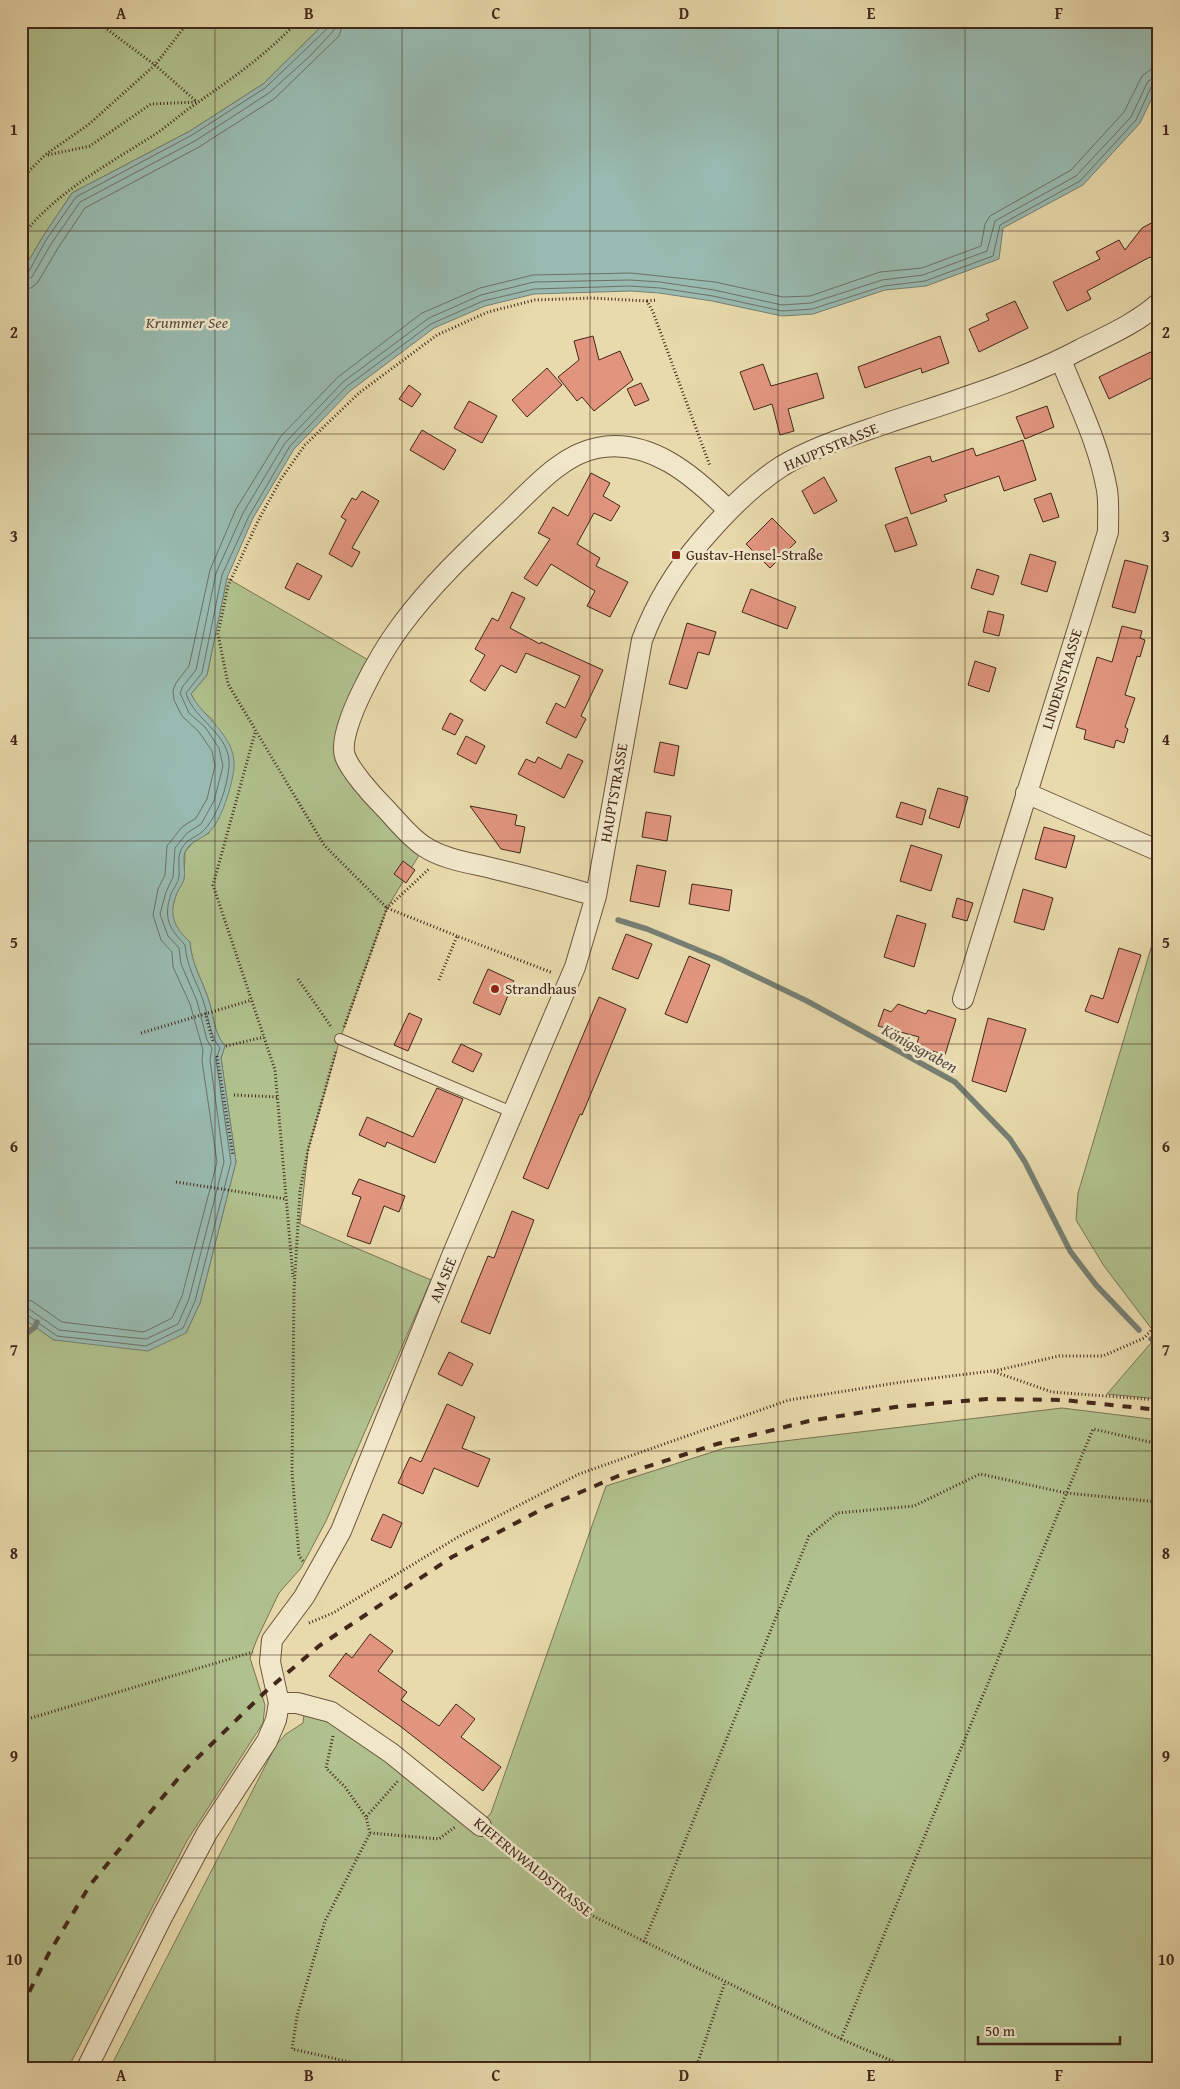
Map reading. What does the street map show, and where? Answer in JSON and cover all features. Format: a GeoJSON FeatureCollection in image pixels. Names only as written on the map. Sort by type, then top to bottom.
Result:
{"type":"FeatureCollection","features":[{"type":"Feature","properties":{"kind":"street","name":"HAUPTSTRASSE"},"geometry":{"type":"LineString","coordinates":[[596,896],[642,640],[652,614],[665,589],[688,556],[728,510],[754,485],[800,457],[860,432],[1023,377],[1061,360],[1128,325],[1159,303]]}},
{"type":"Feature","properties":{"kind":"street","name":"LINDENSTRASSE"},"geometry":{"type":"LineString","coordinates":[[963,999],[1108,532],[1108,492],[1101,462],[1086,418],[1061,360]]}},
{"type":"Feature","properties":{"kind":"street"},"geometry":{"type":"LineString","coordinates":[[596,896],[443,856],[424,846],[373,796],[345,757],[344,743],[349,720],[398,629],[423,597],[464,554],[546,476],[572,457],[596,448],[625,446],[651,453],[678,466],[702,484],[728,510]]}},
{"type":"Feature","properties":{"kind":"street"},"geometry":{"type":"LineString","coordinates":[[1026,793],[1159,851]]}},
{"type":"Feature","properties":{"kind":"street","name":"AM SEE"},"geometry":{"type":"LineString","coordinates":[[271,1653],[272,1640],[304,1598],[341,1531],[451,1260],[570,980],[587,933],[596,896]]}},
{"type":"Feature","properties":{"kind":"street"},"geometry":{"type":"LineString","coordinates":[[87,2068],[162,1917],[207,1833],[267,1741],[276,1720],[279,1702],[270,1662],[271,1653]]}},
{"type":"Feature","properties":{"kind":"street","name":"KIEFERNWALDSTRASSE"},"geometry":{"type":"LineString","coordinates":[[279,1702],[323,1709],[337,1716],[410,1768],[475,1821]]}},
{"type":"Feature","properties":{"kind":"lane"},"geometry":{"type":"LineString","coordinates":[[340,1039],[514,1113]]}},
{"type":"Feature","properties":{"kind":"path"},"geometry":{"type":"LineString","coordinates":[[96,21],[155,65],[198,102]]}},
{"type":"Feature","properties":{"kind":"path"},"geometry":{"type":"LineString","coordinates":[[21,179],[45,155],[88,125],[155,65],[189,21]]}},
{"type":"Feature","properties":{"kind":"path"},"geometry":{"type":"LineString","coordinates":[[21,237],[38,214],[90,174],[156,133],[217,90],[280,40],[298,21]]}},
{"type":"Feature","properties":{"kind":"path"},"geometry":{"type":"LineString","coordinates":[[45,155],[90,146],[151,104],[198,102]]}},
{"type":"Feature","properties":{"kind":"path"},"geometry":{"type":"LineString","coordinates":[[570,980],[387,908],[324,845],[228,684],[218,634],[228,586],[258,520],[281,479],[306,445],[359,393],[438,334],[488,312],[535,300],[591,298],[658,300]]}},
{"type":"Feature","properties":{"kind":"path"},"geometry":{"type":"LineString","coordinates":[[647,301],[653,312],[713,476],[714,496]]}},
{"type":"Feature","properties":{"kind":"path"},"geometry":{"type":"LineString","coordinates":[[256,733],[213,885],[275,1070],[294,1290]]}},
{"type":"Feature","properties":{"kind":"path"},"geometry":{"type":"LineString","coordinates":[[304,1563],[299,1556],[292,1472],[294,1290],[300,1191],[308,1150],[340,1039],[387,908],[443,856]]}},
{"type":"Feature","properties":{"kind":"path"},"geometry":{"type":"LineString","coordinates":[[439,980],[457,936]]}},
{"type":"Feature","properties":{"kind":"path"},"geometry":{"type":"LineString","coordinates":[[298,979],[340,1039]]}},
{"type":"Feature","properties":{"kind":"path"},"geometry":{"type":"LineString","coordinates":[[141,1033],[252,1000]]}},
{"type":"Feature","properties":{"kind":"path"},"geometry":{"type":"LineString","coordinates":[[205,1013],[213,1042]]}},
{"type":"Feature","properties":{"kind":"path"},"geometry":{"type":"LineString","coordinates":[[226,1046],[264,1037]]}},
{"type":"Feature","properties":{"kind":"path"},"geometry":{"type":"LineString","coordinates":[[217,1056],[233,1156]]}},
{"type":"Feature","properties":{"kind":"path"},"geometry":{"type":"LineString","coordinates":[[234,1095],[278,1097]]}},
{"type":"Feature","properties":{"kind":"path"},"geometry":{"type":"LineString","coordinates":[[176,1182],[286,1199]]}},
{"type":"Feature","properties":{"kind":"path"},"geometry":{"type":"LineString","coordinates":[[333,1613],[458,1537],[570,1479],[789,1400],[902,1382],[992,1371],[1059,1356],[1103,1356],[1144,1338],[1159,1322]]}},
{"type":"Feature","properties":{"kind":"path"},"geometry":{"type":"LineString","coordinates":[[992,1371],[1052,1392],[1159,1400]]}},
{"type":"Feature","properties":{"kind":"path"},"geometry":{"type":"LineString","coordinates":[[840,2039],[1092,1429],[1159,1444]]}},
{"type":"Feature","properties":{"kind":"path"},"geometry":{"type":"LineString","coordinates":[[644,1942],[809,1536],[837,1513],[914,1506],[980,1474],[1066,1493],[1159,1502]]}},
{"type":"Feature","properties":{"kind":"path"},"geometry":{"type":"LineString","coordinates":[[21,1721],[235,1655],[249,1652],[271,1653]]}},
{"type":"Feature","properties":{"kind":"path"},"geometry":{"type":"LineString","coordinates":[[337,1716],[326,1768],[345,1788],[366,1818],[370,1833],[325,1921],[297,2016],[292,2049],[377,2068]]}},
{"type":"Feature","properties":{"kind":"path"},"geometry":{"type":"LineString","coordinates":[[366,1818],[410,1768]]}},
{"type":"Feature","properties":{"kind":"path"},"geometry":{"type":"LineString","coordinates":[[370,1833],[439,1838],[475,1821]]}},
{"type":"Feature","properties":{"kind":"path","name":"KIEFERNWALDSTRASSE"},"geometry":{"type":"LineString","coordinates":[[475,1821],[590,1915],[840,2039],[909,2068]]}},
{"type":"Feature","properties":{"kind":"path"},"geometry":{"type":"LineString","coordinates":[[696,2068],[725,1982]]}},
{"type":"Feature","properties":{"kind":"green space"},"geometry":{"type":"Polygon","coordinates":[[[21,21],[327,21],[263,84],[190,131],[72,193],[21,274],[21,21]]]}},
{"type":"Feature","properties":{"kind":"green space"},"geometry":{"type":"Polygon","coordinates":[[[227,578],[377,665],[343,743],[424,847],[387,908],[340,1039],[308,1150],[300,1224],[431,1280],[326,1521],[301,1568],[279,1593],[257,1639],[250,1658],[265,1705],[263,1723],[188,1839],[68,2068],[21,2068],[21,1317],[54,1340],[186,1333],[200,1303],[236,1162],[221,1058],[225,1046],[218,1035],[208,998],[193,958],[190,942],[178,931],[171,913],[176,895],[184,879],[185,852],[194,841],[209,833],[213,720],[198,707],[191,694],[207,675],[227,578]]]}},
{"type":"Feature","properties":{"kind":"green space"},"geometry":{"type":"Polygon","coordinates":[[[1159,921],[1159,1399],[1107,1394],[1157,1336],[1104,1266],[1076,1220],[1078,1193],[1159,921]]]}},
{"type":"Feature","properties":{"kind":"green space"},"geometry":{"type":"Polygon","coordinates":[[[1062,1408],[1159,1420],[1159,2068],[110,2068],[276,1745],[286,1734],[303,1723],[304,1714],[346,1728],[476,1830],[491,1813],[606,1486],[725,1448],[1062,1408]]]}},
{"type":"Feature","properties":{"kind":"water","name":"Krummer See"},"geometry":{"type":"Polygon","coordinates":[[[327,21],[1159,21],[1159,83],[1140,123],[1083,185],[1003,228],[999,259],[926,286],[885,290],[813,314],[782,316],[712,301],[631,291],[534,294],[485,306],[434,328],[350,391],[294,449],[253,518],[227,578],[207,675],[191,694],[230,745],[234,767],[229,792],[222,812],[213,828],[192,843],[185,852],[184,879],[174,900],[173,907],[176,926],[190,942],[193,958],[208,998],[218,1035],[225,1046],[221,1058],[236,1162],[200,1303],[186,1333],[148,1351],[54,1340],[21,1317],[21,274],[72,193],[190,131],[263,84],[327,21]]]}},
{"type":"Feature","properties":{"kind":"building"},"geometry":{"type":"Polygon","coordinates":[[[1159,219],[1159,251],[1152,259],[1150,257],[1087,291],[1091,299],[1067,311],[1053,282],[1100,259],[1096,252],[1119,240],[1125,250],[1142,228],[1159,219]]]}},
{"type":"Feature","properties":{"kind":"building"},"geometry":{"type":"Polygon","coordinates":[[[1015,301],[1028,328],[979,352],[969,329],[989,320],[986,314],[1015,301]]]}},
{"type":"Feature","properties":{"kind":"building"},"geometry":{"type":"Polygon","coordinates":[[[593,336],[599,360],[620,351],[633,380],[594,411],[582,397],[577,401],[558,377],[579,360],[574,341],[593,336]]]}},
{"type":"Feature","properties":{"kind":"building"},"geometry":{"type":"Polygon","coordinates":[[[940,336],[949,363],[922,373],[921,368],[865,388],[858,367],[940,336]]]}},
{"type":"Feature","properties":{"kind":"building"},"geometry":{"type":"Polygon","coordinates":[[[1159,348],[1159,374],[1109,399],[1099,377],[1159,348]]]}},
{"type":"Feature","properties":{"kind":"building"},"geometry":{"type":"Polygon","coordinates":[[[763,364],[771,386],[817,373],[824,398],[788,409],[794,431],[780,435],[772,404],[754,410],[740,372],[763,364]]]}},
{"type":"Feature","properties":{"kind":"building"},"geometry":{"type":"Polygon","coordinates":[[[547,368],[562,385],[527,417],[512,400],[547,368]]]}},
{"type":"Feature","properties":{"kind":"building"},"geometry":{"type":"Polygon","coordinates":[[[641,383],[649,400],[635,406],[627,389],[641,383]]]}},
{"type":"Feature","properties":{"kind":"building"},"geometry":{"type":"Polygon","coordinates":[[[409,385],[421,394],[412,407],[399,399],[409,385]]]}},
{"type":"Feature","properties":{"kind":"building"},"geometry":{"type":"Polygon","coordinates":[[[469,401],[497,416],[482,443],[454,428],[469,401]]]}},
{"type":"Feature","properties":{"kind":"building"},"geometry":{"type":"Polygon","coordinates":[[[1047,406],[1054,427],[1025,439],[1016,417],[1047,406]]]}},
{"type":"Feature","properties":{"kind":"building"},"geometry":{"type":"Polygon","coordinates":[[[422,430],[456,450],[444,470],[410,450],[422,430]]]}},
{"type":"Feature","properties":{"kind":"building"},"geometry":{"type":"Polygon","coordinates":[[[1023,440],[1036,480],[1004,491],[999,476],[944,495],[947,501],[911,514],[895,468],[930,456],[932,462],[973,448],[976,456],[1023,440]]]}},
{"type":"Feature","properties":{"kind":"building"},"geometry":{"type":"Polygon","coordinates":[[[591,473],[610,483],[603,496],[620,506],[611,521],[594,513],[577,544],[600,558],[596,566],[628,582],[610,617],[587,606],[595,591],[551,564],[537,586],[524,578],[550,539],[538,533],[553,507],[568,516],[591,473]]]}},
{"type":"Feature","properties":{"kind":"building"},"geometry":{"type":"Polygon","coordinates":[[[824,477],[837,501],[814,514],[802,491],[824,477]]]}},
{"type":"Feature","properties":{"kind":"building"},"geometry":{"type":"Polygon","coordinates":[[[362,491],[379,501],[352,548],[360,552],[352,567],[329,554],[346,520],[341,517],[352,498],[356,500],[362,491]]]}},
{"type":"Feature","properties":{"kind":"building"},"geometry":{"type":"Polygon","coordinates":[[[1051,493],[1059,517],[1043,522],[1034,499],[1051,493]]]}},
{"type":"Feature","properties":{"kind":"building"},"geometry":{"type":"Polygon","coordinates":[[[907,517],[917,545],[895,552],[885,525],[907,517]]]}},
{"type":"Feature","properties":{"kind":"building"},"geometry":{"type":"Polygon","coordinates":[[[772,518],[796,542],[770,568],[746,544],[772,518]]]}},
{"type":"Feature","properties":{"kind":"building"},"geometry":{"type":"Polygon","coordinates":[[[1030,554],[1056,562],[1047,592],[1021,584],[1030,554]]]}},
{"type":"Feature","properties":{"kind":"building"},"geometry":{"type":"Polygon","coordinates":[[[1125,560],[1148,566],[1135,613],[1112,607],[1125,560]]]}},
{"type":"Feature","properties":{"kind":"building"},"geometry":{"type":"Polygon","coordinates":[[[297,563],[322,576],[309,600],[285,588],[297,563]]]}},
{"type":"Feature","properties":{"kind":"building"},"geometry":{"type":"Polygon","coordinates":[[[977,569],[999,576],[993,595],[971,588],[977,569]]]}},
{"type":"Feature","properties":{"kind":"building"},"geometry":{"type":"Polygon","coordinates":[[[751,589],[796,607],[787,629],[742,612],[751,589]]]}},
{"type":"Feature","properties":{"kind":"building"},"geometry":{"type":"Polygon","coordinates":[[[512,592],[525,598],[510,628],[540,644],[541,642],[603,670],[581,716],[586,719],[576,738],[546,723],[556,703],[565,708],[580,676],[526,653],[516,673],[501,665],[485,691],[470,681],[485,655],[475,649],[492,618],[498,621],[512,592]]]}},
{"type":"Feature","properties":{"kind":"building"},"geometry":{"type":"Polygon","coordinates":[[[988,611],[1004,615],[999,636],[983,632],[988,611]]]}},
{"type":"Feature","properties":{"kind":"building"},"geometry":{"type":"Polygon","coordinates":[[[687,623],[716,632],[709,655],[698,652],[687,689],[669,684],[687,623]]]}},
{"type":"Feature","properties":{"kind":"building"},"geometry":{"type":"Polygon","coordinates":[[[1122,626],[1142,631],[1140,638],[1145,640],[1140,657],[1137,656],[1125,695],[1135,698],[1125,727],[1128,729],[1124,743],[1116,740],[1114,748],[1084,739],[1086,730],[1076,727],[1097,657],[1112,662],[1122,626]]]}},
{"type":"Feature","properties":{"kind":"building"},"geometry":{"type":"Polygon","coordinates":[[[975,661],[996,668],[989,692],[968,685],[975,661]]]}},
{"type":"Feature","properties":{"kind":"building"},"geometry":{"type":"Polygon","coordinates":[[[450,713],[463,720],[455,735],[442,729],[450,713]]]}},
{"type":"Feature","properties":{"kind":"building"},"geometry":{"type":"Polygon","coordinates":[[[466,736],[485,746],[476,764],[457,754],[466,736]]]}},
{"type":"Feature","properties":{"kind":"building"},"geometry":{"type":"Polygon","coordinates":[[[660,742],[679,746],[674,776],[654,772],[660,742]]]}},
{"type":"Feature","properties":{"kind":"building"},"geometry":{"type":"Polygon","coordinates":[[[568,754],[583,761],[564,798],[518,774],[526,759],[535,763],[538,757],[561,769],[568,754]]]}},
{"type":"Feature","properties":{"kind":"building"},"geometry":{"type":"Polygon","coordinates":[[[938,788],[968,797],[959,828],[929,818],[938,788]]]}},
{"type":"Feature","properties":{"kind":"building"},"geometry":{"type":"Polygon","coordinates":[[[901,802],[926,810],[922,825],[896,817],[901,802]]]}},
{"type":"Feature","properties":{"kind":"building"},"geometry":{"type":"Polygon","coordinates":[[[470,806],[517,815],[515,825],[525,827],[520,853],[501,849],[470,806]]]}},
{"type":"Feature","properties":{"kind":"building"},"geometry":{"type":"Polygon","coordinates":[[[646,812],[671,816],[667,841],[642,837],[646,812]]]}},
{"type":"Feature","properties":{"kind":"building"},"geometry":{"type":"Polygon","coordinates":[[[1044,827],[1075,836],[1066,868],[1035,859],[1044,827]]]}},
{"type":"Feature","properties":{"kind":"building"},"geometry":{"type":"Polygon","coordinates":[[[911,845],[942,855],[931,891],[900,881],[911,845]]]}},
{"type":"Feature","properties":{"kind":"building"},"geometry":{"type":"Polygon","coordinates":[[[403,861],[415,870],[406,883],[394,874],[403,861]]]}},
{"type":"Feature","properties":{"kind":"building"},"geometry":{"type":"Polygon","coordinates":[[[637,865],[666,871],[659,907],[630,901],[637,865]]]}},
{"type":"Feature","properties":{"kind":"building"},"geometry":{"type":"Polygon","coordinates":[[[692,884],[732,890],[729,911],[689,904],[692,884]]]}},
{"type":"Feature","properties":{"kind":"building"},"geometry":{"type":"Polygon","coordinates":[[[1023,889],[1053,898],[1044,930],[1014,922],[1023,889]]]}},
{"type":"Feature","properties":{"kind":"building"},"geometry":{"type":"Polygon","coordinates":[[[957,898],[973,903],[967,921],[952,917],[957,898]]]}},
{"type":"Feature","properties":{"kind":"building"},"geometry":{"type":"Polygon","coordinates":[[[897,915],[926,924],[914,967],[884,957],[897,915]]]}},
{"type":"Feature","properties":{"kind":"building"},"geometry":{"type":"Polygon","coordinates":[[[626,934],[652,944],[638,979],[612,969],[626,934]]]}},
{"type":"Feature","properties":{"kind":"building"},"geometry":{"type":"Polygon","coordinates":[[[1119,948],[1141,955],[1118,1023],[1085,1011],[1091,995],[1103,999],[1119,948]]]}},
{"type":"Feature","properties":{"kind":"building"},"geometry":{"type":"Polygon","coordinates":[[[689,956],[710,965],[687,1023],[665,1014],[689,956]]]}},
{"type":"Feature","properties":{"kind":"building"},"geometry":{"type":"Polygon","coordinates":[[[488,969],[514,981],[500,1015],[473,1003],[488,969]]]}},
{"type":"Feature","properties":{"kind":"building"},"geometry":{"type":"Polygon","coordinates":[[[599,997],[626,1009],[582,1115],[580,1114],[548,1189],[523,1178],[599,997]]]}},
{"type":"Feature","properties":{"kind":"building"},"geometry":{"type":"Polygon","coordinates":[[[898,1004],[926,1014],[928,1010],[956,1019],[945,1055],[916,1046],[919,1037],[878,1026],[884,1009],[891,1012],[898,1004]]]}},
{"type":"Feature","properties":{"kind":"building"},"geometry":{"type":"Polygon","coordinates":[[[409,1013],[422,1019],[408,1051],[394,1045],[409,1013]]]}},
{"type":"Feature","properties":{"kind":"building"},"geometry":{"type":"Polygon","coordinates":[[[988,1018],[1026,1029],[1006,1092],[972,1081],[988,1018]]]}},
{"type":"Feature","properties":{"kind":"building"},"geometry":{"type":"Polygon","coordinates":[[[461,1044],[482,1054],[473,1072],[452,1062],[461,1044]]]}},
{"type":"Feature","properties":{"kind":"building"},"geometry":{"type":"Polygon","coordinates":[[[437,1088],[463,1099],[435,1163],[387,1142],[385,1147],[359,1135],[367,1117],[413,1137],[437,1088]]]}},
{"type":"Feature","properties":{"kind":"building"},"geometry":{"type":"Polygon","coordinates":[[[359,1179],[405,1196],[399,1212],[384,1206],[370,1244],[347,1236],[361,1197],[352,1194],[359,1179]]]}},
{"type":"Feature","properties":{"kind":"building"},"geometry":{"type":"Polygon","coordinates":[[[512,1211],[534,1220],[490,1334],[461,1322],[488,1256],[494,1258],[512,1211]]]}},
{"type":"Feature","properties":{"kind":"building"},"geometry":{"type":"Polygon","coordinates":[[[449,1352],[473,1364],[462,1386],[438,1374],[449,1352]]]}},
{"type":"Feature","properties":{"kind":"building"},"geometry":{"type":"Polygon","coordinates":[[[447,1404],[475,1417],[462,1448],[490,1459],[478,1487],[434,1468],[423,1494],[398,1483],[410,1457],[421,1462],[447,1404]]]}},
{"type":"Feature","properties":{"kind":"building"},"geometry":{"type":"Polygon","coordinates":[[[383,1514],[402,1523],[391,1548],[371,1540],[383,1514]]]}},
{"type":"Feature","properties":{"kind":"building"},"geometry":{"type":"Polygon","coordinates":[[[370,1634],[393,1651],[378,1671],[407,1692],[401,1700],[439,1726],[456,1704],[475,1719],[461,1737],[501,1767],[483,1791],[400,1726],[329,1676],[346,1653],[352,1658],[370,1634]]]}},
{"type":"Feature","properties":{"kind":"waterway","name":"Königsgraben"},"geometry":{"type":"LineString","coordinates":[[618,920],[647,929],[720,959],[807,1001],[955,1082],[1010,1139],[1025,1162],[1070,1251],[1096,1285],[1139,1330]]}},
{"type":"Feature","properties":{"kind":"waterway"},"geometry":{"type":"LineString","coordinates":[[21,1338],[35,1327],[37,1322]]}},
{"type":"Feature","properties":{"kind":"waterway","name":"Königsgraben"},"geometry":{"type":"LineString","coordinates":[[1151,1339],[1159,1343]]}},
{"type":"Feature","properties":{"kind":"railway"},"geometry":{"type":"LineString","coordinates":[[21,2008],[49,1953],[90,1885],[186,1769],[265,1692],[319,1646],[452,1557],[546,1507],[618,1476],[717,1444],[809,1421],[895,1407],[987,1399],[1064,1400],[1159,1410]]}},
{"type":"Feature","properties":{"kind":"place","name":"Gustav-Hensel-Straße"},"geometry":{"type":"Point","coordinates":[676,555]}},
{"type":"Feature","properties":{"kind":"place","name":"Strandhaus"},"geometry":{"type":"Point","coordinates":[495,989]}}]}
